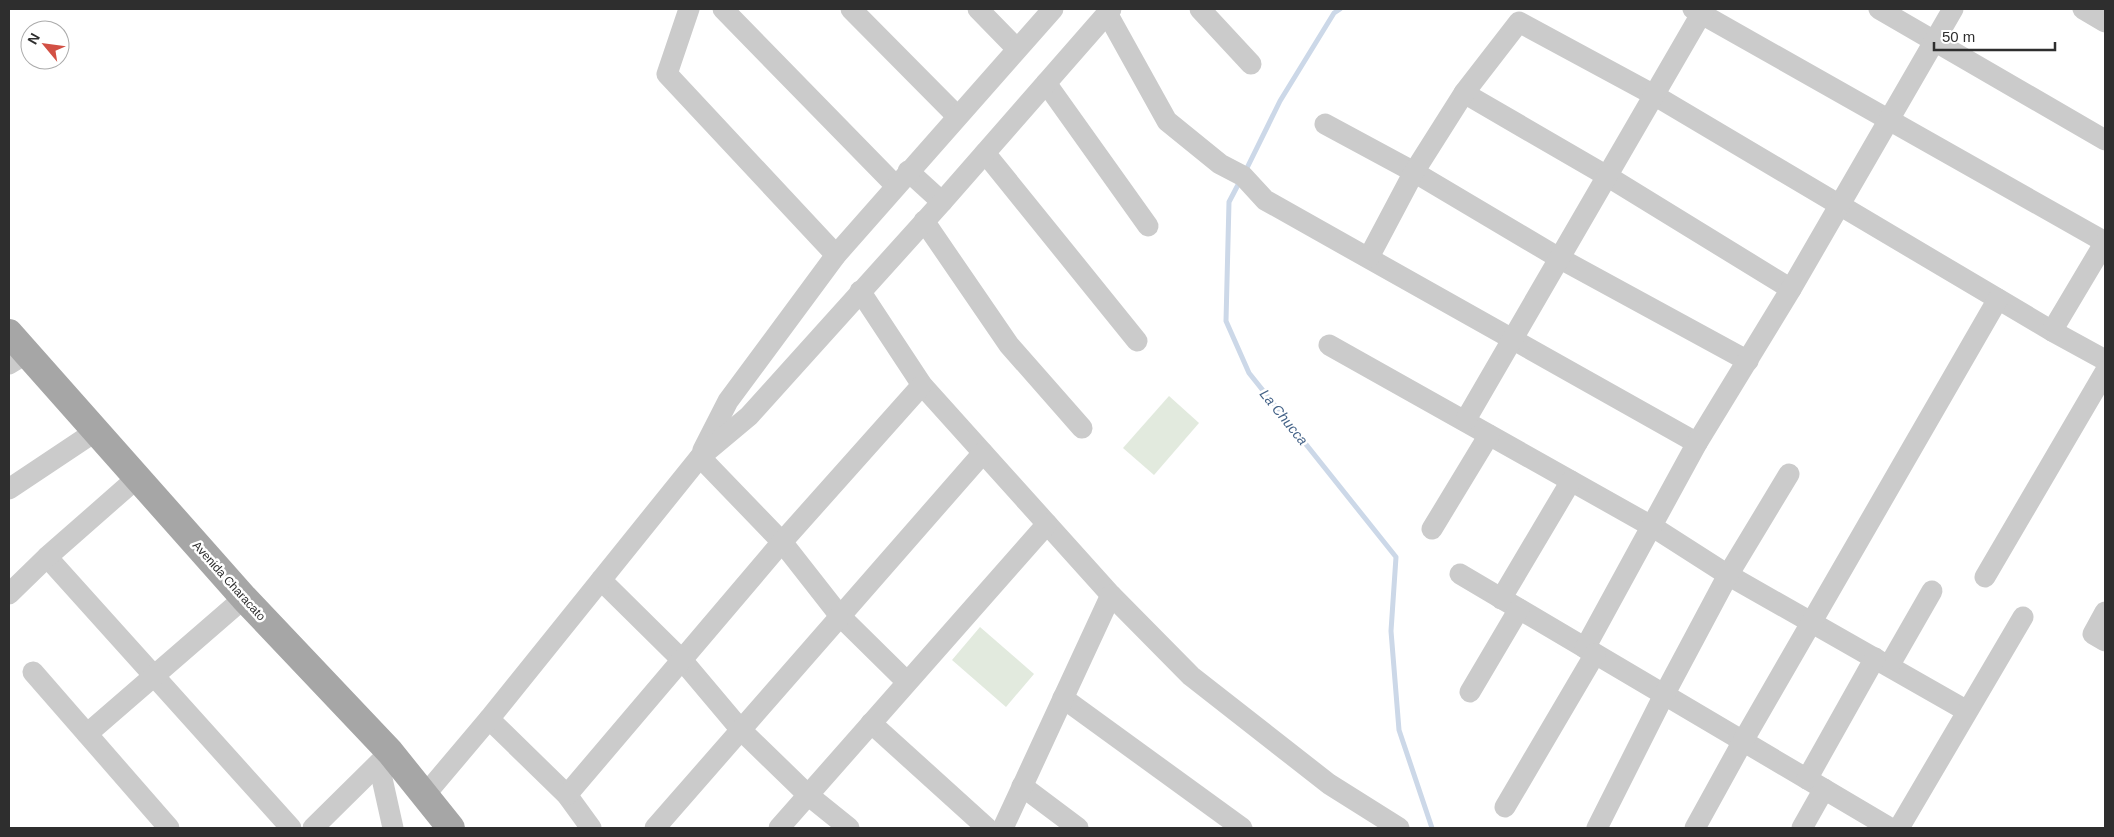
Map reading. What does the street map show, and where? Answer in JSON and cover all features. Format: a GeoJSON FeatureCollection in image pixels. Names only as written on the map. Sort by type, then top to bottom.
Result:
{"type":"FeatureCollection","features":[{"type":"Feature","properties":{"kind":"main road","name":"Avenida Characato"},"geometry":{"type":"LineString","coordinates":[[9,333],[18,359],[96,431],[384,758],[424,796],[451,828]]}},
{"type":"Feature","properties":{"kind":"street"},"geometry":{"type":"LineString","coordinates":[[689,9],[666,74],[836,255]]}},
{"type":"Feature","properties":{"kind":"street"},"geometry":{"type":"LineString","coordinates":[[723,9],[902,178],[942,202]]}},
{"type":"Feature","properties":{"kind":"street"},"geometry":{"type":"LineString","coordinates":[[851,9],[956,116]]}},
{"type":"Feature","properties":{"kind":"street"},"geometry":{"type":"LineString","coordinates":[[978,9],[1018,49]]}},
{"type":"Feature","properties":{"kind":"street"},"geometry":{"type":"LineString","coordinates":[[700,457],[728,401],[836,255],[956,116],[1053,9]]}},
{"type":"Feature","properties":{"kind":"street"},"geometry":{"type":"LineString","coordinates":[[1200,9],[1251,64]]}},
{"type":"Feature","properties":{"kind":"street"},"geometry":{"type":"LineString","coordinates":[[1879,9],[2105,140]]}},
{"type":"Feature","properties":{"kind":"street"},"geometry":{"type":"LineString","coordinates":[[1505,807],[1590,651],[1698,443],[1792,289],[1838,205],[1953,9]]}},
{"type":"Feature","properties":{"kind":"street"},"geometry":{"type":"LineString","coordinates":[[2083,9],[2105,22]]}},
{"type":"Feature","properties":{"kind":"street"},"geometry":{"type":"LineString","coordinates":[[1465,422],[1654,95],[1700,10],[2105,242],[2052,331]]}},
{"type":"Feature","properties":{"kind":"street"},"geometry":{"type":"LineString","coordinates":[[424,796],[489,719],[700,457],[749,416],[942,202],[1109,11],[1167,121],[1220,164],[1243,176],[1265,200],[1369,257],[1513,341],[1698,443]]}},
{"type":"Feature","properties":{"kind":"street"},"geometry":{"type":"LineString","coordinates":[[1369,257],[1414,172],[1464,93],[1519,22],[1654,95],[2052,331],[2105,360]]}},
{"type":"Feature","properties":{"kind":"street"},"geometry":{"type":"LineString","coordinates":[[1046,83],[1148,226]]}},
{"type":"Feature","properties":{"kind":"street"},"geometry":{"type":"LineString","coordinates":[[1464,93],[1607,176],[1792,289]]}},
{"type":"Feature","properties":{"kind":"street"},"geometry":{"type":"LineString","coordinates":[[1324,124],[1414,172],[1559,258],[1748,361]]}},
{"type":"Feature","properties":{"kind":"street"},"geometry":{"type":"LineString","coordinates":[[985,153],[1137,340]]}},
{"type":"Feature","properties":{"kind":"street"},"geometry":{"type":"LineString","coordinates":[[924,221],[1009,345],[1082,428]]}},
{"type":"Feature","properties":{"kind":"street"},"geometry":{"type":"LineString","coordinates":[[860,291],[922,385],[1111,595],[1191,676],[1329,784],[1399,828]]}},
{"type":"Feature","properties":{"kind":"street"},"geometry":{"type":"LineString","coordinates":[[1695,828],[1743,741],[1998,299]]}},
{"type":"Feature","properties":{"kind":"street"},"geometry":{"type":"LineString","coordinates":[[1329,345],[1653,527],[1728,575],[1967,711]]}},
{"type":"Feature","properties":{"kind":"street"},"geometry":{"type":"LineString","coordinates":[[1986,577],[2105,372]]}},
{"type":"Feature","properties":{"kind":"street"},"geometry":{"type":"LineString","coordinates":[[567,795],[782,542],[922,385]]}},
{"type":"Feature","properties":{"kind":"street"},"geometry":{"type":"LineString","coordinates":[[9,489],[96,431]]}},
{"type":"Feature","properties":{"kind":"street"},"geometry":{"type":"LineString","coordinates":[[1432,529],[1489,435]]}},
{"type":"Feature","properties":{"kind":"street"},"geometry":{"type":"LineString","coordinates":[[655,828],[983,453]]}},
{"type":"Feature","properties":{"kind":"street"},"geometry":{"type":"LineString","coordinates":[[700,457],[782,542],[840,616],[907,682]]}},
{"type":"Feature","properties":{"kind":"street"},"geometry":{"type":"LineString","coordinates":[[1598,828],[1664,695],[1728,575],[1788,474]]}},
{"type":"Feature","properties":{"kind":"street"},"geometry":{"type":"LineString","coordinates":[[9,594],[47,557],[137,478]]}},
{"type":"Feature","properties":{"kind":"street"},"geometry":{"type":"LineString","coordinates":[[1470,692],[1510,604],[1571,482]]}},
{"type":"Feature","properties":{"kind":"street"},"geometry":{"type":"LineString","coordinates":[[779,828],[1047,524]]}},
{"type":"Feature","properties":{"kind":"street"},"geometry":{"type":"LineString","coordinates":[[47,557],[291,828]]}},
{"type":"Feature","properties":{"kind":"street"},"geometry":{"type":"LineString","coordinates":[[1460,574],[1890,828]]}},
{"type":"Feature","properties":{"kind":"street"},"geometry":{"type":"LineString","coordinates":[[601,580],[682,660],[741,730],[808,795],[849,828]]}},
{"type":"Feature","properties":{"kind":"street"},"geometry":{"type":"LineString","coordinates":[[1802,828],[1815,784],[1882,662],[1932,591]]}},
{"type":"Feature","properties":{"kind":"street"},"geometry":{"type":"LineString","coordinates":[[1002,828],[1111,595]]}},
{"type":"Feature","properties":{"kind":"street"},"geometry":{"type":"LineString","coordinates":[[87,734],[244,598]]}},
{"type":"Feature","properties":{"kind":"street"},"geometry":{"type":"LineString","coordinates":[[2105,612],[2093,634],[2105,641]]}},
{"type":"Feature","properties":{"kind":"street"},"geometry":{"type":"LineString","coordinates":[[1899,828],[2023,617]]}},
{"type":"Feature","properties":{"kind":"street"},"geometry":{"type":"LineString","coordinates":[[33,672],[169,828]]}},
{"type":"Feature","properties":{"kind":"street"},"geometry":{"type":"LineString","coordinates":[[1063,698],[1242,828]]}},
{"type":"Feature","properties":{"kind":"street"},"geometry":{"type":"LineString","coordinates":[[489,719],[567,795],[591,828]]}},
{"type":"Feature","properties":{"kind":"street"},"geometry":{"type":"LineString","coordinates":[[871,723],[987,828]]}},
{"type":"Feature","properties":{"kind":"street"},"geometry":{"type":"LineString","coordinates":[[320,825],[384,758]]}},
{"type":"Feature","properties":{"kind":"street"},"geometry":{"type":"LineString","coordinates":[[384,758],[393,828]]}},
{"type":"Feature","properties":{"kind":"street"},"geometry":{"type":"LineString","coordinates":[[1022,786],[1078,828]]}},
{"type":"Feature","properties":{"kind":"shaded area"},"geometry":{"type":"Polygon","coordinates":[[[1169,396],[1199,423],[1154,475],[1123,448],[1169,396]]]}},
{"type":"Feature","properties":{"kind":"shaded area"},"geometry":{"type":"Polygon","coordinates":[[[980,627],[1034,674],[1006,707],[952,660],[980,627]]]}},
{"type":"Feature","properties":{"kind":"waterway","name":"La Chucca"},"geometry":{"type":"LineString","coordinates":[[1245,172],[1280,101],[1334,13],[1340,9]]}},
{"type":"Feature","properties":{"kind":"waterway","name":"La Chucca"},"geometry":{"type":"LineString","coordinates":[[1240,181],[1229,202],[1226,321],[1249,373],[1396,557],[1391,631],[1399,730],[1432,828]]}}]}
